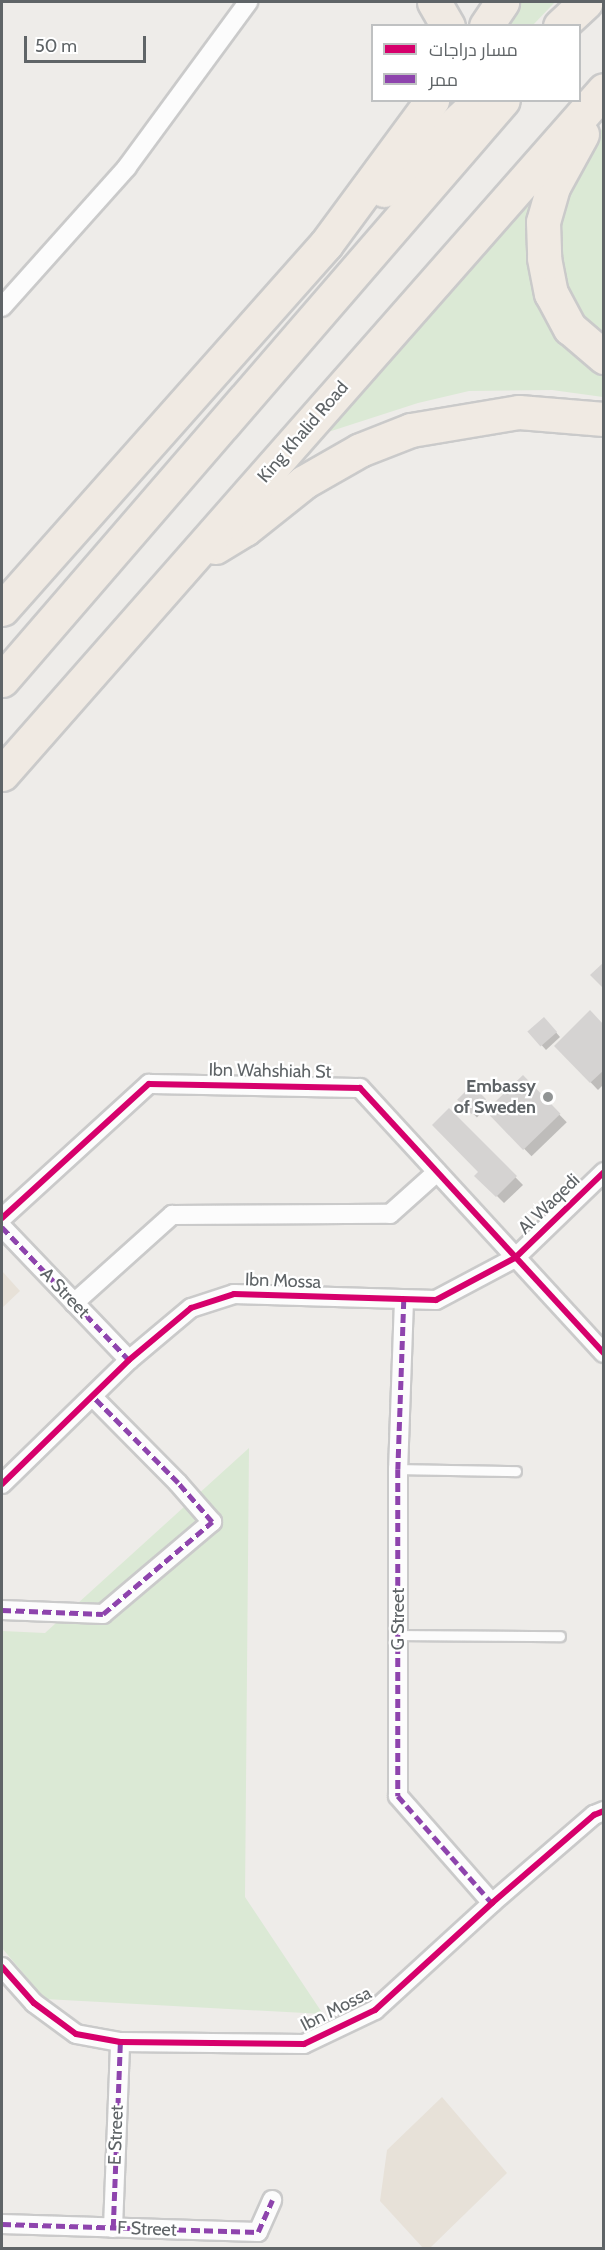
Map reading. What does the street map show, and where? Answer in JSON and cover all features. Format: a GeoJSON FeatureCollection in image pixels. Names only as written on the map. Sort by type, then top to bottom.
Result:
{"type":"FeatureCollection","features":[{"type":"Feature","properties":{"kind":"highway"},"geometry":{"type":"LineString","coordinates":[[434,2],[447,24]]}},
{"type":"Feature","properties":{"kind":"highway"},"geometry":{"type":"LineString","coordinates":[[487,24],[502,2]]}},
{"type":"Feature","properties":{"kind":"highway"},"geometry":{"type":"LineString","coordinates":[[562,24],[587,2]]}},
{"type":"Feature","properties":{"kind":"highway"},"geometry":{"type":"LineString","coordinates":[[570,24],[587,2]]}},
{"type":"Feature","properties":{"kind":"highway","name":"King Khalid Road"},"geometry":{"type":"LineString","coordinates":[[2,774],[603,90]]}},
{"type":"Feature","properties":{"kind":"highway"},"geometry":{"type":"LineString","coordinates":[[603,95],[553,186],[543,222],[544,258],[551,293],[570,328],[603,357]]}},
{"type":"Feature","properties":{"kind":"highway"},"geometry":{"type":"LineString","coordinates":[[326,244],[414,114],[429,102]]}},
{"type":"Feature","properties":{"kind":"highway"},"geometry":{"type":"LineString","coordinates":[[2,609],[326,244],[478,102]]}},
{"type":"Feature","properties":{"kind":"highway"},"geometry":{"type":"LineString","coordinates":[[2,680],[501,102]]}},
{"type":"Feature","properties":{"kind":"highway"},"geometry":{"type":"LineString","coordinates":[[185,565],[245,529],[304,482],[360,450],[411,430],[519,412],[603,419]]}},
{"type":"Feature","properties":{"kind":"street"},"geometry":{"type":"LineString","coordinates":[[2,307],[127,167],[248,2]]}},
{"type":"Feature","properties":{"kind":"street","name":"Ibn Wahshiah St"},"geometry":{"type":"LineString","coordinates":[[2,1218],[148,1084],[360,1088],[603,1353]]}},
{"type":"Feature","properties":{"kind":"street"},"geometry":{"type":"LineString","coordinates":[[74,1303],[172,1215],[390,1214],[437,1172]]}},
{"type":"Feature","properties":{"kind":"street","name":"Al Waqedi"},"geometry":{"type":"LineString","coordinates":[[515,1258],[603,1172]]}},
{"type":"Feature","properties":{"kind":"street","name":"A Street"},"geometry":{"type":"LineString","coordinates":[[2,1227],[129,1360]]}},
{"type":"Feature","properties":{"kind":"street","name":"Ibn Mossa"},"geometry":{"type":"LineString","coordinates":[[2,1484],[129,1360],[191,1308],[234,1294],[436,1300],[515,1258]]}},
{"type":"Feature","properties":{"kind":"street","name":"G Street"},"geometry":{"type":"LineString","coordinates":[[404,1300],[398,1469],[398,1796],[492,1904]]}},
{"type":"Feature","properties":{"kind":"street"},"geometry":{"type":"LineString","coordinates":[[2,1610],[103,1614],[212,1522],[178,1483],[93,1396]]}},
{"type":"Feature","properties":{"kind":"street","name":"Ibn Mossa"},"geometry":{"type":"LineString","coordinates":[[2,1967],[34,2003],[75,2034],[120,2042],[304,2044],[375,2010],[492,1904],[594,1815],[603,1811]]}},
{"type":"Feature","properties":{"kind":"street","name":"E Street"},"geometry":{"type":"LineString","coordinates":[[113,2228],[120,2042]]}},
{"type":"Feature","properties":{"kind":"street","name":"F Street"},"geometry":{"type":"LineString","coordinates":[[2,2224],[258,2232],[272,2200]]}},
{"type":"Feature","properties":{"kind":"lane"},"geometry":{"type":"LineString","coordinates":[[398,1469],[516,1471]]}},
{"type":"Feature","properties":{"kind":"lane"},"geometry":{"type":"LineString","coordinates":[[398,1635],[560,1636]]}},
{"type":"Feature","properties":{"kind":"shaded area"},"geometry":{"type":"Polygon","coordinates":[[[2,1271],[20,1291],[2,1308],[2,1271]]]}},
{"type":"Feature","properties":{"kind":"shaded area"},"geometry":{"type":"Polygon","coordinates":[[[442,2097],[507,2173],[430,2248],[423,2248],[380,2201],[387,2150],[442,2097]]]}},
{"type":"Feature","properties":{"kind":"green space"},"geometry":{"type":"Polygon","coordinates":[[[520,2],[555,2],[534,24],[504,24],[520,2]]]}},
{"type":"Feature","properties":{"kind":"green space"},"geometry":{"type":"Polygon","coordinates":[[[603,128],[603,345],[561,295],[557,214],[593,140],[603,128]]]}},
{"type":"Feature","properties":{"kind":"green space"},"geometry":{"type":"Polygon","coordinates":[[[539,186],[563,336],[595,371],[603,374],[603,397],[552,390],[469,391],[418,403],[322,434],[539,186]]]}},
{"type":"Feature","properties":{"kind":"green space"},"geometry":{"type":"Polygon","coordinates":[[[249,1448],[245,1897],[323,2014],[45,1999],[2,1948],[2,1631],[45,1633],[249,1448]]]}},
{"type":"Feature","properties":{"kind":"building"},"geometry":{"type":"Polygon","coordinates":[[[604,962],[604,989],[590,975],[604,962]]]}},
{"type":"Feature","properties":{"kind":"building"},"geometry":{"type":"Polygon","coordinates":[[[590,1010],[604,1025],[604,1070],[590,1083],[554,1046],[590,1010]]]}},
{"type":"Feature","properties":{"kind":"building"},"geometry":{"type":"Polygon","coordinates":[[[544,1017],[557,1032],[541,1047],[527,1031],[544,1017]]]}},
{"type":"Feature","properties":{"kind":"building"},"geometry":{"type":"Polygon","coordinates":[[[523,1075],[561,1114],[523,1150],[486,1111],[523,1075]]]}},
{"type":"Feature","properties":{"kind":"building"},"geometry":{"type":"Polygon","coordinates":[[[472,1085],[486,1099],[471,1114],[457,1100],[472,1085]]]}},
{"type":"Feature","properties":{"kind":"building"},"geometry":{"type":"Polygon","coordinates":[[[449,1108],[517,1176],[496,1197],[474,1176],[478,1172],[432,1125],[449,1108]]]}},
{"type":"Feature","properties":{"kind":"marked path"},"geometry":{"type":"LineString","coordinates":[[2,1227],[129,1360]]}},
{"type":"Feature","properties":{"kind":"marked path"},"geometry":{"type":"LineString","coordinates":[[404,1300],[398,1469],[398,1796],[492,1903]]}},
{"type":"Feature","properties":{"kind":"marked path"},"geometry":{"type":"LineString","coordinates":[[2,1610],[103,1614],[212,1522],[178,1483],[93,1397]]}},
{"type":"Feature","properties":{"kind":"marked path"},"geometry":{"type":"LineString","coordinates":[[113,2228],[120,2042]]}},
{"type":"Feature","properties":{"kind":"marked path"},"geometry":{"type":"LineString","coordinates":[[2,2224],[258,2232],[272,2200]]}},
{"type":"Feature","properties":{"kind":"cycle path"},"geometry":{"type":"LineString","coordinates":[[2,1218],[149,1084],[360,1088],[604,1353]]}},
{"type":"Feature","properties":{"kind":"cycle path"},"geometry":{"type":"LineString","coordinates":[[2,1484],[129,1360],[191,1308],[234,1294],[436,1300],[515,1258],[604,1172]]}},
{"type":"Feature","properties":{"kind":"cycle path"},"geometry":{"type":"LineString","coordinates":[[2,1967],[34,2003],[76,2034],[120,2042],[304,2044],[375,2010],[492,1903],[594,1815],[604,1811]]}},
{"type":"Feature","properties":{"kind":"place","name":"Embassy of Sweden"},"geometry":{"type":"Point","coordinates":[548,1097]}}]}
